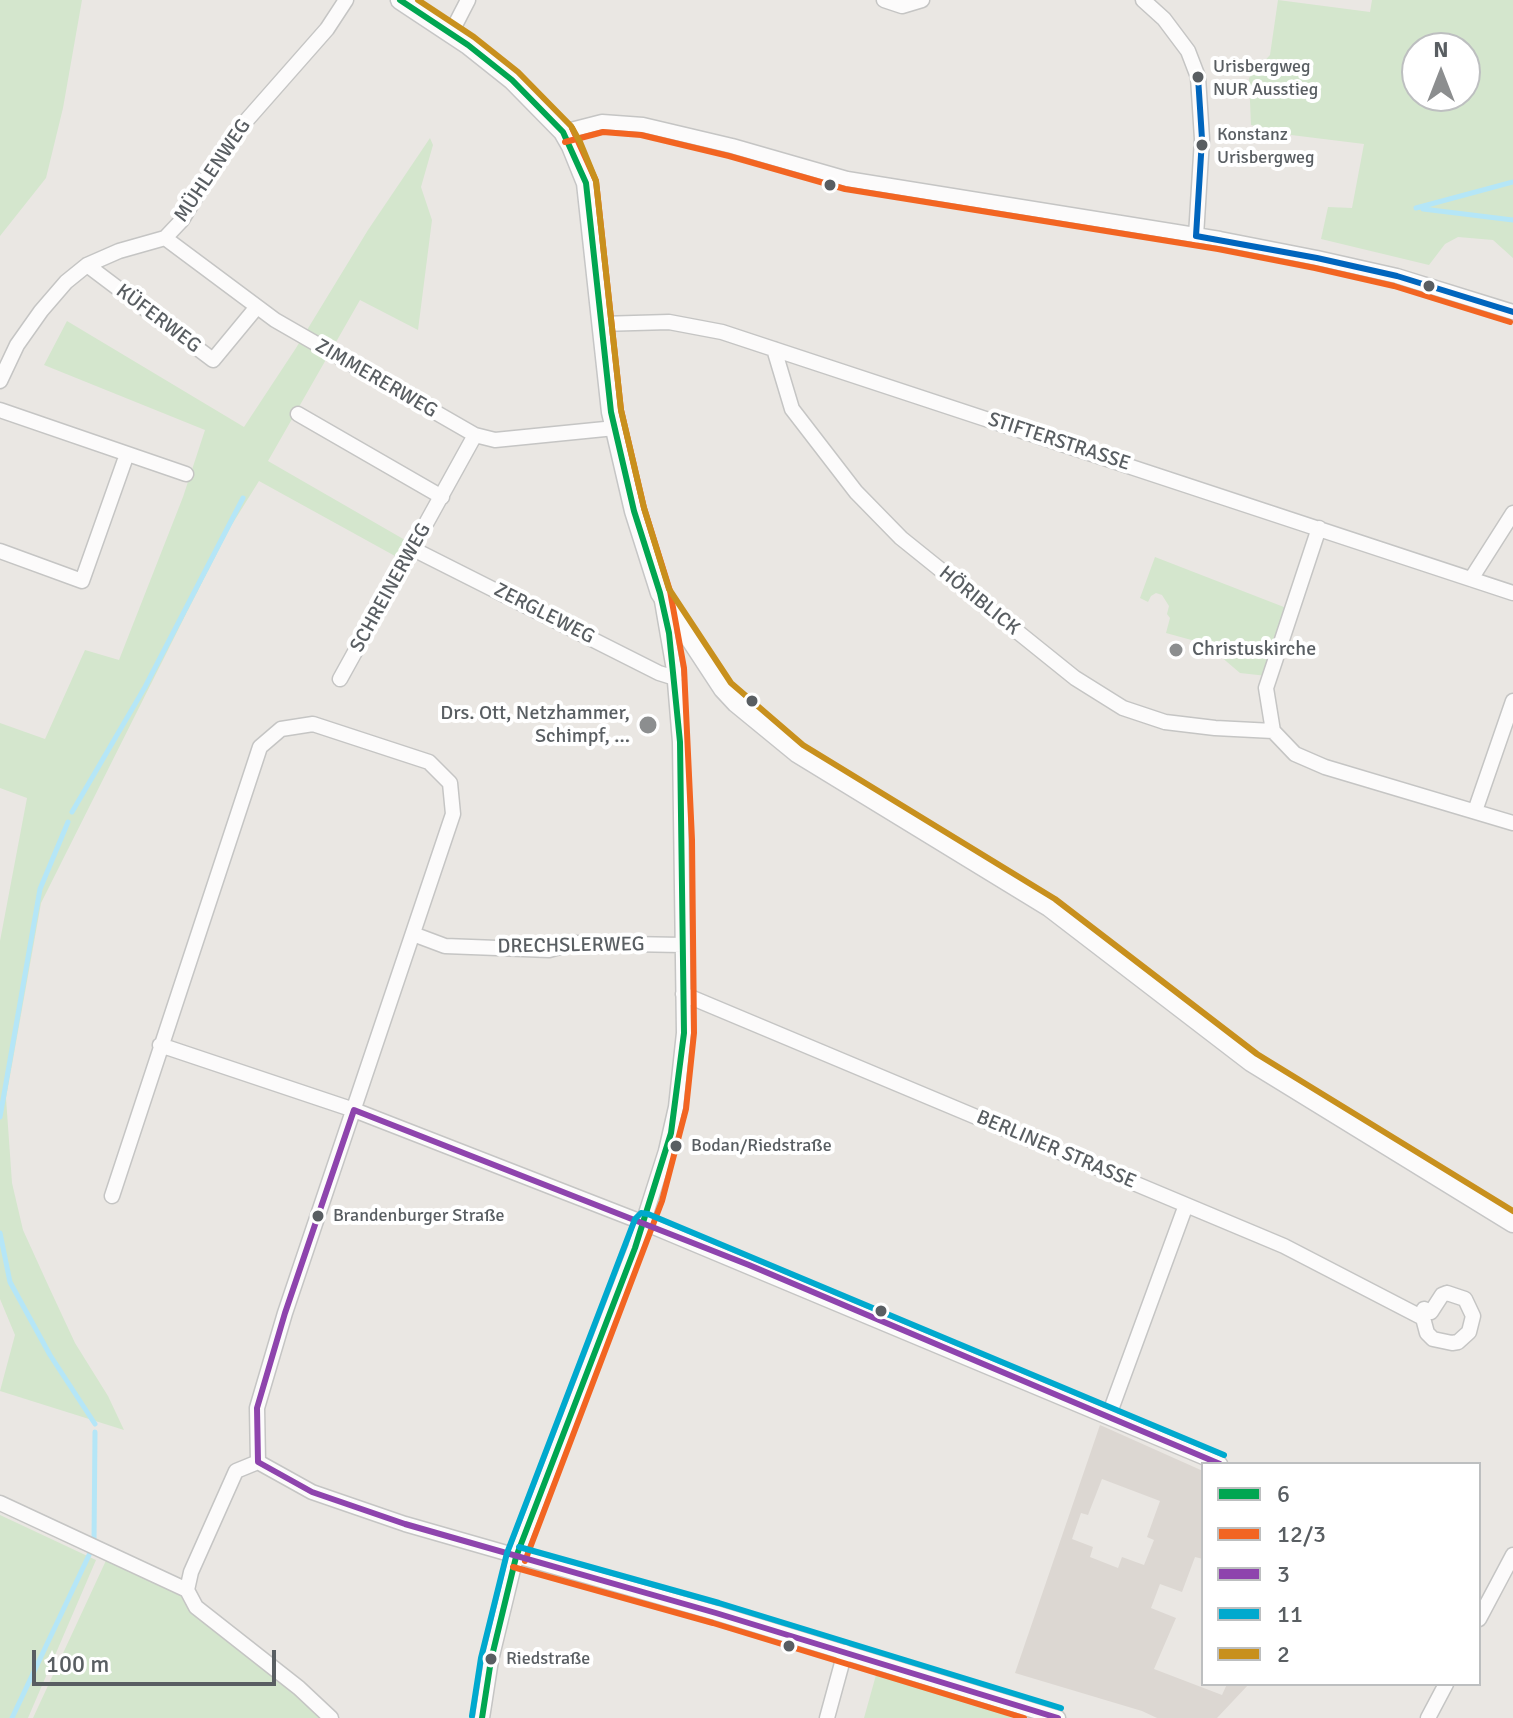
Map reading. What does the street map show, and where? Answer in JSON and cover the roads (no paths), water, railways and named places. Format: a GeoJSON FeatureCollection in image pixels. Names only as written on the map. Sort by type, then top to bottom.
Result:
{"type":"FeatureCollection","features":[{"type":"Feature","properties":{"kind":"main road"},"geometry":{"type":"LineString","coordinates":[[400,0],[451,33],[512,80],[563,132],[586,183],[600,324],[615,428],[634,511],[660,593],[723,689],[797,753],[1049,907],[1251,1062],[1513,1223]]}},
{"type":"Feature","properties":{"kind":"street","name":"MÜHLENWEG"},"geometry":{"type":"LineString","coordinates":[[0,381],[17,345],[66,282],[87,265],[119,251],[165,238],[182,220],[231,138],[327,29],[346,0]]}},
{"type":"Feature","properties":{"kind":"street"},"geometry":{"type":"LineString","coordinates":[[451,33],[468,0]]}},
{"type":"Feature","properties":{"kind":"street"},"geometry":{"type":"LineString","coordinates":[[884,0],[902,6],[922,0]]}},
{"type":"Feature","properties":{"kind":"street"},"geometry":{"type":"LineString","coordinates":[[1143,0],[1164,19],[1188,51],[1198,77],[1202,139],[1196,236]]}},
{"type":"Feature","properties":{"kind":"street"},"geometry":{"type":"LineString","coordinates":[[563,132],[602,122],[643,125],[718,142],[847,179],[1317,258],[1397,276],[1513,312]]}},
{"type":"Feature","properties":{"kind":"street","name":"ZIMMERERWEG"},"geometry":{"type":"LineString","coordinates":[[165,238],[256,308],[475,435],[495,440],[615,428]]}},
{"type":"Feature","properties":{"kind":"street","name":"KÜFERWEG"},"geometry":{"type":"LineString","coordinates":[[87,265],[213,360],[256,308]]}},
{"type":"Feature","properties":{"kind":"street","name":"STIFTERSTRASSE"},"geometry":{"type":"LineString","coordinates":[[600,324],[669,322],[722,332],[1513,593]]}},
{"type":"Feature","properties":{"kind":"street","name":"HÖRIBLICK"},"geometry":{"type":"LineString","coordinates":[[774,349],[792,409],[856,492],[901,538],[1075,678],[1123,708],[1165,722],[1273,731]]}},
{"type":"Feature","properties":{"kind":"street"},"geometry":{"type":"LineString","coordinates":[[0,410],[186,474]]}},
{"type":"Feature","properties":{"kind":"street"},"geometry":{"type":"LineString","coordinates":[[298,414],[442,497]]}},
{"type":"Feature","properties":{"kind":"street","name":"SCHREINERWEG"},"geometry":{"type":"LineString","coordinates":[[340,679],[475,435]]}},
{"type":"Feature","properties":{"kind":"street"},"geometry":{"type":"LineString","coordinates":[[0,551],[82,581],[127,454]]}},
{"type":"Feature","properties":{"kind":"street"},"geometry":{"type":"LineString","coordinates":[[1471,579],[1513,513]]}},
{"type":"Feature","properties":{"kind":"street"},"geometry":{"type":"LineString","coordinates":[[1319,528],[1266,688],[1273,731],[1295,754],[1325,767],[1513,823]]}},
{"type":"Feature","properties":{"kind":"street","name":"ZERGLEWEG"},"geometry":{"type":"LineString","coordinates":[[413,549],[659,673],[675,678]]}},
{"type":"Feature","properties":{"kind":"street"},"geometry":{"type":"LineString","coordinates":[[482,1718],[491,1660],[516,1557],[644,1223],[676,1107],[684,1033],[681,784],[675,678],[660,593]]}},
{"type":"Feature","properties":{"kind":"street"},"geometry":{"type":"LineString","coordinates":[[1475,811],[1513,701]]}},
{"type":"Feature","properties":{"kind":"street"},"geometry":{"type":"LineString","coordinates":[[112,1196],[260,747],[281,729],[313,724],[429,762],[450,783],[453,814],[285,1313],[257,1408],[258,1462]]}},
{"type":"Feature","properties":{"kind":"street","name":"DRECHSLERWEG"},"geometry":{"type":"LineString","coordinates":[[413,934],[445,946],[549,950],[574,943],[682,945]]}},
{"type":"Feature","properties":{"kind":"street","name":"BERLINER STRASSE"},"geometry":{"type":"LineString","coordinates":[[683,994],[1284,1246],[1423,1318]]}},
{"type":"Feature","properties":{"kind":"street"},"geometry":{"type":"LineString","coordinates":[[160,1045],[354,1110],[644,1223],[1215,1462]]}},
{"type":"Feature","properties":{"kind":"street"},"geometry":{"type":"LineString","coordinates":[[1109,1415],[1186,1205]]}},
{"type":"Feature","properties":{"kind":"street"},"geometry":{"type":"LineString","coordinates":[[258,1462],[312,1492],[516,1557],[845,1652],[1058,1718]]}},
{"type":"Feature","properties":{"kind":"street"},"geometry":{"type":"LineString","coordinates":[[187,1590],[191,1572],[236,1471],[258,1462]]}},
{"type":"Feature","properties":{"kind":"street"},"geometry":{"type":"LineString","coordinates":[[0,1503],[187,1590],[196,1607],[299,1688],[331,1718]]}},
{"type":"Feature","properties":{"kind":"street"},"geometry":{"type":"LineString","coordinates":[[1481,1613],[1513,1555]]}},
{"type":"Feature","properties":{"kind":"street"},"geometry":{"type":"LineString","coordinates":[[827,1718],[845,1652]]}},
{"type":"Feature","properties":{"kind":"street"},"geometry":{"type":"LineString","coordinates":[[1428,1718],[1445,1686]]}},
{"type":"Feature","properties":{"kind":"waterway"},"geometry":{"type":"LineString","coordinates":[[1416,208],[1513,182]]}},
{"type":"Feature","properties":{"kind":"waterway"},"geometry":{"type":"LineString","coordinates":[[1423,209],[1513,220]]}},
{"type":"Feature","properties":{"kind":"waterway"},"geometry":{"type":"LineString","coordinates":[[72,812],[145,687],[243,498]]}},
{"type":"Feature","properties":{"kind":"waterway"},"geometry":{"type":"LineString","coordinates":[[0,1117],[40,889],[68,822]]}},
{"type":"Feature","properties":{"kind":"waterway"},"geometry":{"type":"LineString","coordinates":[[0,1233],[10,1282],[50,1355],[95,1424]]}},
{"type":"Feature","properties":{"kind":"waterway"},"geometry":{"type":"LineString","coordinates":[[94,1541],[95,1432]]}},
{"type":"Feature","properties":{"kind":"waterway"},"geometry":{"type":"LineString","coordinates":[[12,1718],[90,1553]]}},
{"type":"Feature","properties":{"kind":"place","name":"Urisbergweg NUR Ausstieg"},"geometry":{"type":"Point","coordinates":[1198,77]}},
{"type":"Feature","properties":{"kind":"place","name":"Konstanz Urisbergweg"},"geometry":{"type":"Point","coordinates":[1202,145]}},
{"type":"Feature","properties":{"kind":"place","name":"Christuskirche"},"geometry":{"type":"Point","coordinates":[1176,650]}},
{"type":"Feature","properties":{"kind":"place","name":"Drs. Ott, Netzhammer, Schimpf, ..."},"geometry":{"type":"Point","coordinates":[648,725]}},
{"type":"Feature","properties":{"kind":"place","name":"Bodan/Riedstraße"},"geometry":{"type":"Point","coordinates":[676,1146]}},
{"type":"Feature","properties":{"kind":"place","name":"Brandenburger Straße"},"geometry":{"type":"Point","coordinates":[318,1216]}},
{"type":"Feature","properties":{"kind":"place","name":"Riedstraße"},"geometry":{"type":"Point","coordinates":[491,1659]}}]}
